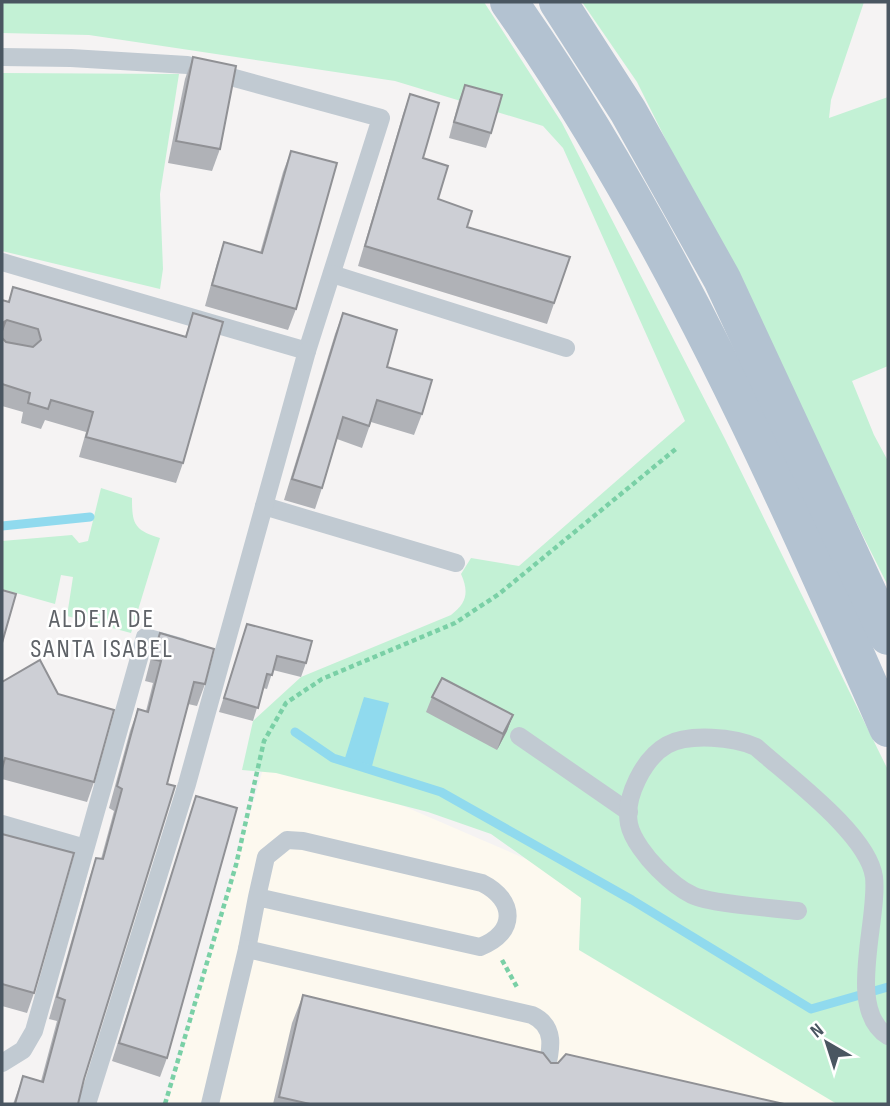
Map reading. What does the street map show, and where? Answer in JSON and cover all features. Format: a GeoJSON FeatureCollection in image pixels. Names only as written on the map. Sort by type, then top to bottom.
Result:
{"type":"FeatureCollection","features":[{"type":"Feature","properties":{"kind":"main road"},"geometry":{"type":"LineString","coordinates":[[509,2],[561,75],[655,235],[752,433],[888,727]]}},
{"type":"Feature","properties":{"kind":"main road"},"geometry":{"type":"LineString","coordinates":[[558,2],[628,111],[722,279],[888,636]]}},
{"type":"Feature","properties":{"kind":"lane"},"geometry":{"type":"LineString","coordinates":[[2,57],[187,65],[381,118],[307,351],[264,506],[209,654],[187,784],[87,1104]]}},
{"type":"Feature","properties":{"kind":"lane"},"geometry":{"type":"LineString","coordinates":[[2,262],[307,351]]}},
{"type":"Feature","properties":{"kind":"lane"},"geometry":{"type":"LineString","coordinates":[[332,274],[566,348]]}},
{"type":"Feature","properties":{"kind":"lane"},"geometry":{"type":"LineString","coordinates":[[264,506],[456,563]]}},
{"type":"Feature","properties":{"kind":"lane"},"geometry":{"type":"LineString","coordinates":[[2,1063],[23,1050],[34,1031],[145,637],[209,654]]}},
{"type":"Feature","properties":{"kind":"lane"},"geometry":{"type":"LineString","coordinates":[[519,736],[629,811]]}},
{"type":"Feature","properties":{"kind":"lane"},"geometry":{"type":"LineString","coordinates":[[798,911],[693,896],[672,882],[652,862],[629,825],[629,811],[638,780],[652,757],[669,744],[719,737],[738,739],[756,747],[849,831],[867,857],[873,874],[875,899],[865,993],[874,1023],[888,1036]]}},
{"type":"Feature","properties":{"kind":"lane"},"geometry":{"type":"LineString","coordinates":[[2,824],[85,848]]}},
{"type":"Feature","properties":{"kind":"lane"},"geometry":{"type":"LineString","coordinates":[[210,1104],[266,857],[287,840],[303,841],[482,883],[503,897],[508,908],[507,920],[501,934],[480,947],[257,897]]}},
{"type":"Feature","properties":{"kind":"lane"},"geometry":{"type":"LineString","coordinates":[[247,949],[532,1015],[548,1027],[552,1041],[541,1074]]}},
{"type":"Feature","properties":{"kind":"path"},"geometry":{"type":"LineString","coordinates":[[165,1104],[236,865],[264,741],[270,726],[286,703],[322,679],[455,623],[499,594],[677,448]]}},
{"type":"Feature","properties":{"kind":"path"},"geometry":{"type":"LineString","coordinates":[[492,942],[532,1015]]}},
{"type":"Feature","properties":{"kind":"shaded area"},"geometry":{"type":"Polygon","coordinates":[[[269,748],[598,890],[888,1094],[888,1104],[167,1104],[269,748]]]}},
{"type":"Feature","properties":{"kind":"green space"},"geometry":{"type":"Polygon","coordinates":[[[2,2],[484,2],[562,123],[725,439],[888,770],[888,1104],[837,1104],[579,950],[581,898],[491,834],[428,812],[276,773],[242,770],[253,721],[301,677],[451,615],[465,597],[461,574],[471,558],[519,566],[685,421],[563,148],[543,126],[395,81],[89,35],[2,33],[2,2]]]}},
{"type":"Feature","properties":{"kind":"green space"},"geometry":{"type":"Polygon","coordinates":[[[582,2],[864,2],[831,100],[829,118],[888,97],[888,366],[852,381],[888,461],[888,586],[637,82],[582,2]]]}},
{"type":"Feature","properties":{"kind":"green space"},"geometry":{"type":"Polygon","coordinates":[[[2,73],[179,74],[160,194],[163,269],[160,289],[2,251],[2,73]]]}},
{"type":"Feature","properties":{"kind":"green space"},"geometry":{"type":"Polygon","coordinates":[[[101,488],[132,498],[136,525],[160,538],[131,633],[67,616],[73,577],[61,575],[55,604],[2,589],[2,541],[72,535],[79,543],[88,541],[101,488]]]}},
{"type":"Feature","properties":{"kind":"water"},"geometry":{"type":"Polygon","coordinates":[[[364,697],[389,703],[372,766],[345,758],[364,697]]]}},
{"type":"Feature","properties":{"kind":"building"},"geometry":{"type":"Polygon","coordinates":[[[193,57],[236,66],[220,149],[176,141],[193,57]]]}},
{"type":"Feature","properties":{"kind":"building"},"geometry":{"type":"Polygon","coordinates":[[[465,85],[502,95],[491,133],[454,122],[465,85]]]}},
{"type":"Feature","properties":{"kind":"building"},"geometry":{"type":"Polygon","coordinates":[[[410,94],[439,103],[423,158],[448,166],[438,199],[472,211],[467,227],[570,257],[554,303],[365,246],[410,94]]]}},
{"type":"Feature","properties":{"kind":"building"},"geometry":{"type":"Polygon","coordinates":[[[291,151],[337,163],[296,309],[212,285],[224,242],[262,253],[291,151]]]}},
{"type":"Feature","properties":{"kind":"building"},"geometry":{"type":"Polygon","coordinates":[[[13,287],[186,337],[193,313],[223,322],[183,463],[86,437],[93,412],[51,400],[48,409],[28,403],[30,393],[2,384],[2,338],[6,342],[33,347],[41,340],[38,329],[7,320],[2,323],[2,300],[9,302],[13,287]]]}},
{"type":"Feature","properties":{"kind":"building"},"geometry":{"type":"Polygon","coordinates":[[[343,313],[397,330],[387,367],[432,380],[422,414],[377,400],[369,426],[343,417],[322,488],[292,479],[343,313]]]}},
{"type":"Feature","properties":{"kind":"building"},"geometry":{"type":"Polygon","coordinates":[[[2,590],[16,594],[2,643],[2,590]]]}},
{"type":"Feature","properties":{"kind":"building"},"geometry":{"type":"Polygon","coordinates":[[[247,624],[312,641],[306,663],[277,656],[272,675],[267,674],[258,708],[224,698],[247,624]]]}},
{"type":"Feature","properties":{"kind":"building"},"geometry":{"type":"Polygon","coordinates":[[[160,633],[214,649],[205,684],[194,682],[167,784],[175,786],[78,1104],[15,1104],[23,1076],[43,1082],[65,1000],[57,997],[96,858],[103,859],[122,789],[117,786],[138,709],[148,712],[161,661],[152,659],[160,633]]]}},
{"type":"Feature","properties":{"kind":"building"},"geometry":{"type":"Polygon","coordinates":[[[40,660],[58,694],[114,710],[94,782],[5,758],[2,769],[2,682],[40,660]]]}},
{"type":"Feature","properties":{"kind":"building"},"geometry":{"type":"Polygon","coordinates":[[[442,678],[513,715],[503,734],[432,697],[442,678]]]}},
{"type":"Feature","properties":{"kind":"building"},"geometry":{"type":"Polygon","coordinates":[[[196,796],[237,808],[167,1058],[119,1043],[196,796]]]}},
{"type":"Feature","properties":{"kind":"building"},"geometry":{"type":"Polygon","coordinates":[[[2,834],[74,853],[34,993],[2,984],[2,834]]]}},
{"type":"Feature","properties":{"kind":"building"},"geometry":{"type":"Polygon","coordinates":[[[303,995],[543,1053],[551,1063],[558,1063],[566,1054],[784,1104],[310,1104],[279,1097],[303,995]]]}},
{"type":"Feature","properties":{"kind":"waterway"},"geometry":{"type":"LineString","coordinates":[[2,526],[90,517]]}},
{"type":"Feature","properties":{"kind":"waterway"},"geometry":{"type":"LineString","coordinates":[[295,732],[333,758],[441,792],[632,900],[811,1009],[888,987]]}},
{"type":"Feature","properties":{"kind":"district","name":"ALDEIA DE SANTA ISABEL"},"geometry":{"type":"Point","coordinates":[102,633]}}]}
